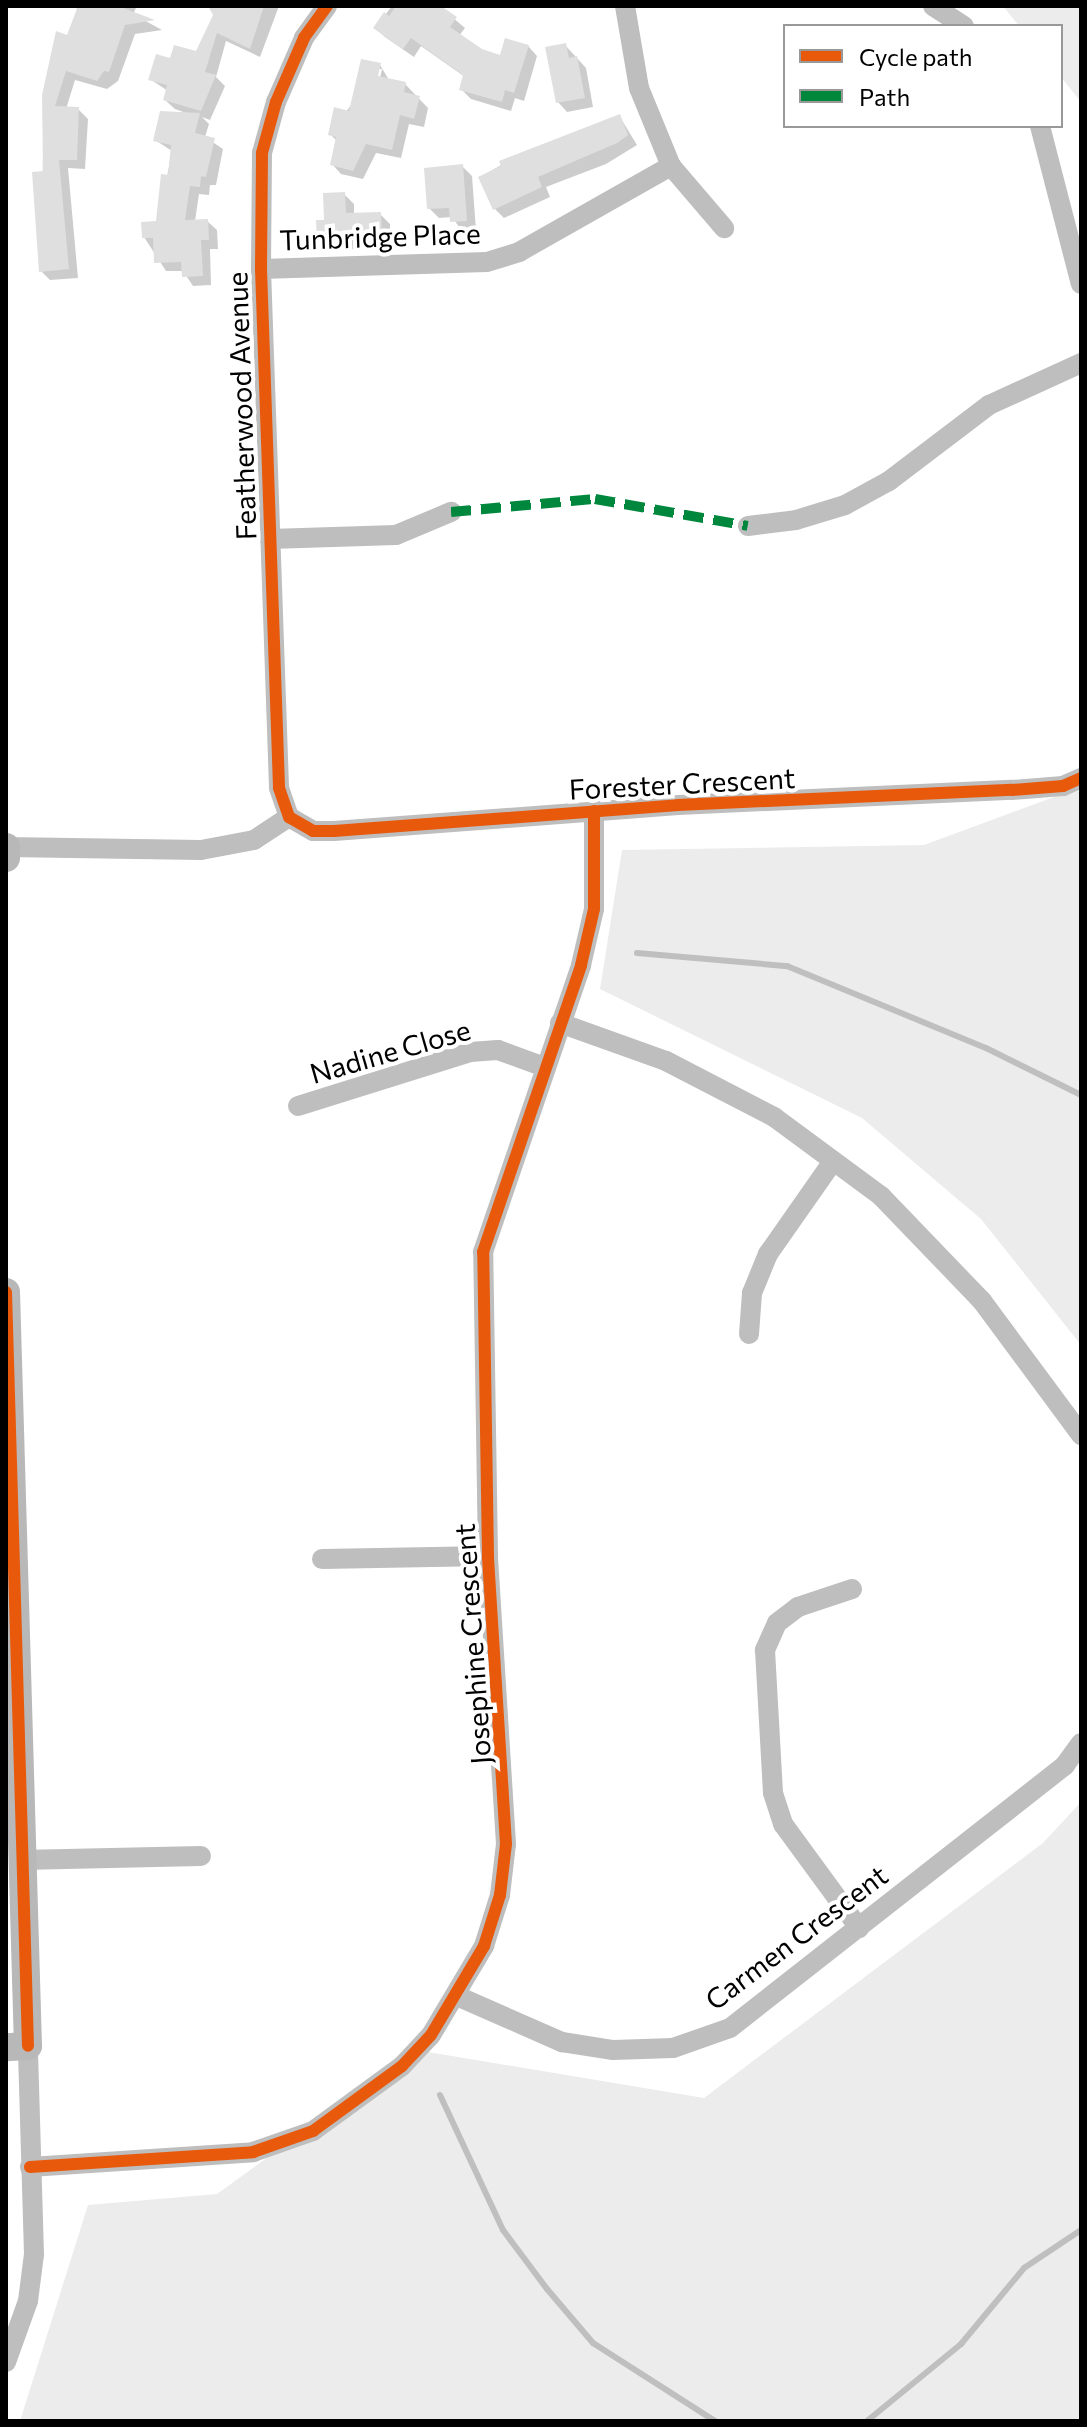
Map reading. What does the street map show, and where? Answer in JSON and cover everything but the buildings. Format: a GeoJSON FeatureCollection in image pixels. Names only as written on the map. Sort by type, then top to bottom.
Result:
{"type":"FeatureCollection","features":[{"type":"Feature","properties":{"kind":"main road"},"geometry":{"type":"LineString","coordinates":[[6,847],[6,858]]}},
{"type":"Feature","properties":{"kind":"main road"},"geometry":{"type":"LineString","coordinates":[[6,1292],[21,1860],[17,2046]]}},
{"type":"Feature","properties":{"kind":"street","name":"Featherwood Avenue"},"geometry":{"type":"LineString","coordinates":[[289,817],[279,788],[261,269],[262,153],[276,102],[304,38],[327,6]]}},
{"type":"Feature","properties":{"kind":"street"},"geometry":{"type":"LineString","coordinates":[[625,6],[639,88],[671,166],[724,228]]}},
{"type":"Feature","properties":{"kind":"street"},"geometry":{"type":"LineString","coordinates":[[933,6],[961,24]]}},
{"type":"Feature","properties":{"kind":"street"},"geometry":{"type":"LineString","coordinates":[[1041,128],[1081,284]]}},
{"type":"Feature","properties":{"kind":"street","name":"Tunbridge Place"},"geometry":{"type":"LineString","coordinates":[[261,269],[487,262],[519,252],[671,166]]}},
{"type":"Feature","properties":{"kind":"street"},"geometry":{"type":"LineString","coordinates":[[748,526],[796,520],[845,505],[889,481],[989,405],[1081,363]]}},
{"type":"Feature","properties":{"kind":"street"},"geometry":{"type":"LineString","coordinates":[[270,539],[396,535],[451,512]]}},
{"type":"Feature","properties":{"kind":"street","name":"Forester Crescent"},"geometry":{"type":"LineString","coordinates":[[289,817],[313,831],[334,831],[594,811],[1012,790],[1063,786],[1081,778]]}},
{"type":"Feature","properties":{"kind":"street","name":"Josephine Crescent"},"geometry":{"type":"LineString","coordinates":[[30,2167],[253,2152],[313,2131],[402,2066],[431,2035],[484,1946],[500,1895],[506,1844],[488,1556],[483,1252],[542,1066],[560,1023],[594,909],[594,811]]}},
{"type":"Feature","properties":{"kind":"street"},"geometry":{"type":"LineString","coordinates":[[6,847],[201,850],[254,840],[289,817]]}},
{"type":"Feature","properties":{"kind":"street"},"geometry":{"type":"LineString","coordinates":[[560,1023],[666,1061],[774,1117],[881,1196],[938,1251],[982,1301],[1081,1435]]}},
{"type":"Feature","properties":{"kind":"street","name":"Nadine Close"},"geometry":{"type":"LineString","coordinates":[[298,1106],[470,1052],[498,1050],[542,1066]]}},
{"type":"Feature","properties":{"kind":"street"},"geometry":{"type":"LineString","coordinates":[[749,1334],[752,1293],[768,1254],[833,1161]]}},
{"type":"Feature","properties":{"kind":"street"},"geometry":{"type":"LineString","coordinates":[[322,1559],[488,1556]]}},
{"type":"Feature","properties":{"kind":"street"},"geometry":{"type":"LineString","coordinates":[[852,1589],[798,1607],[777,1623],[765,1650],[773,1793],[783,1824],[859,1928]]}},
{"type":"Feature","properties":{"kind":"street","name":"Carmen Crescent"},"geometry":{"type":"LineString","coordinates":[[457,1996],[562,2042],[613,2050],[673,2048],[730,2028],[1065,1765],[1081,1743]]}},
{"type":"Feature","properties":{"kind":"street"},"geometry":{"type":"LineString","coordinates":[[21,1860],[201,1856]]}},
{"type":"Feature","properties":{"kind":"street"},"geometry":{"type":"LineString","coordinates":[[6,2362],[28,2301],[34,2254],[30,2167],[17,2046]]}},
{"type":"Feature","properties":{"kind":"shaded area"},"geometry":{"type":"Polygon","coordinates":[[[1003,6],[1081,6],[1081,102],[1063,80],[1063,24],[1017,24],[1003,6]]]}},
{"type":"Feature","properties":{"kind":"shaded area"},"geometry":{"type":"Polygon","coordinates":[[[1081,787],[1081,1345],[981,1219],[862,1118],[600,989],[622,850],[924,845],[1081,787]]]}},
{"type":"Feature","properties":{"kind":"shaded area"},"geometry":{"type":"Polygon","coordinates":[[[1081,1802],[1081,2421],[20,2421],[88,2205],[217,2194],[416,2050],[704,2098],[1043,1843],[1081,1802]]]}},
{"type":"Feature","properties":{"kind":"waterway"},"geometry":{"type":"LineString","coordinates":[[637,953],[787,966],[986,1048],[1081,1095]]}},
{"type":"Feature","properties":{"kind":"waterway"},"geometry":{"type":"LineString","coordinates":[[440,2095],[503,2230],[547,2289],[593,2343],[715,2421]]}},
{"type":"Feature","properties":{"kind":"waterway"},"geometry":{"type":"LineString","coordinates":[[867,2421],[961,2344],[1024,2268],[1081,2230]]}},
{"type":"Feature","properties":{"kind":"marked path"},"geometry":{"type":"LineString","coordinates":[[451,512],[595,499],[748,526]]}},
{"type":"Feature","properties":{"kind":"cycle path"},"geometry":{"type":"LineString","coordinates":[[327,6],[304,38],[276,102],[262,153],[261,269],[279,788],[289,817],[313,831],[334,831],[678,805],[1012,790],[1063,786],[1081,778]]}},
{"type":"Feature","properties":{"kind":"cycle path"},"geometry":{"type":"LineString","coordinates":[[30,2167],[253,2152],[313,2131],[402,2066],[431,2035],[484,1946],[500,1895],[506,1844],[488,1556],[483,1252],[581,965],[594,909],[594,811]]}},
{"type":"Feature","properties":{"kind":"cycle path"},"geometry":{"type":"LineString","coordinates":[[6,1292],[28,2046]]}}]}
